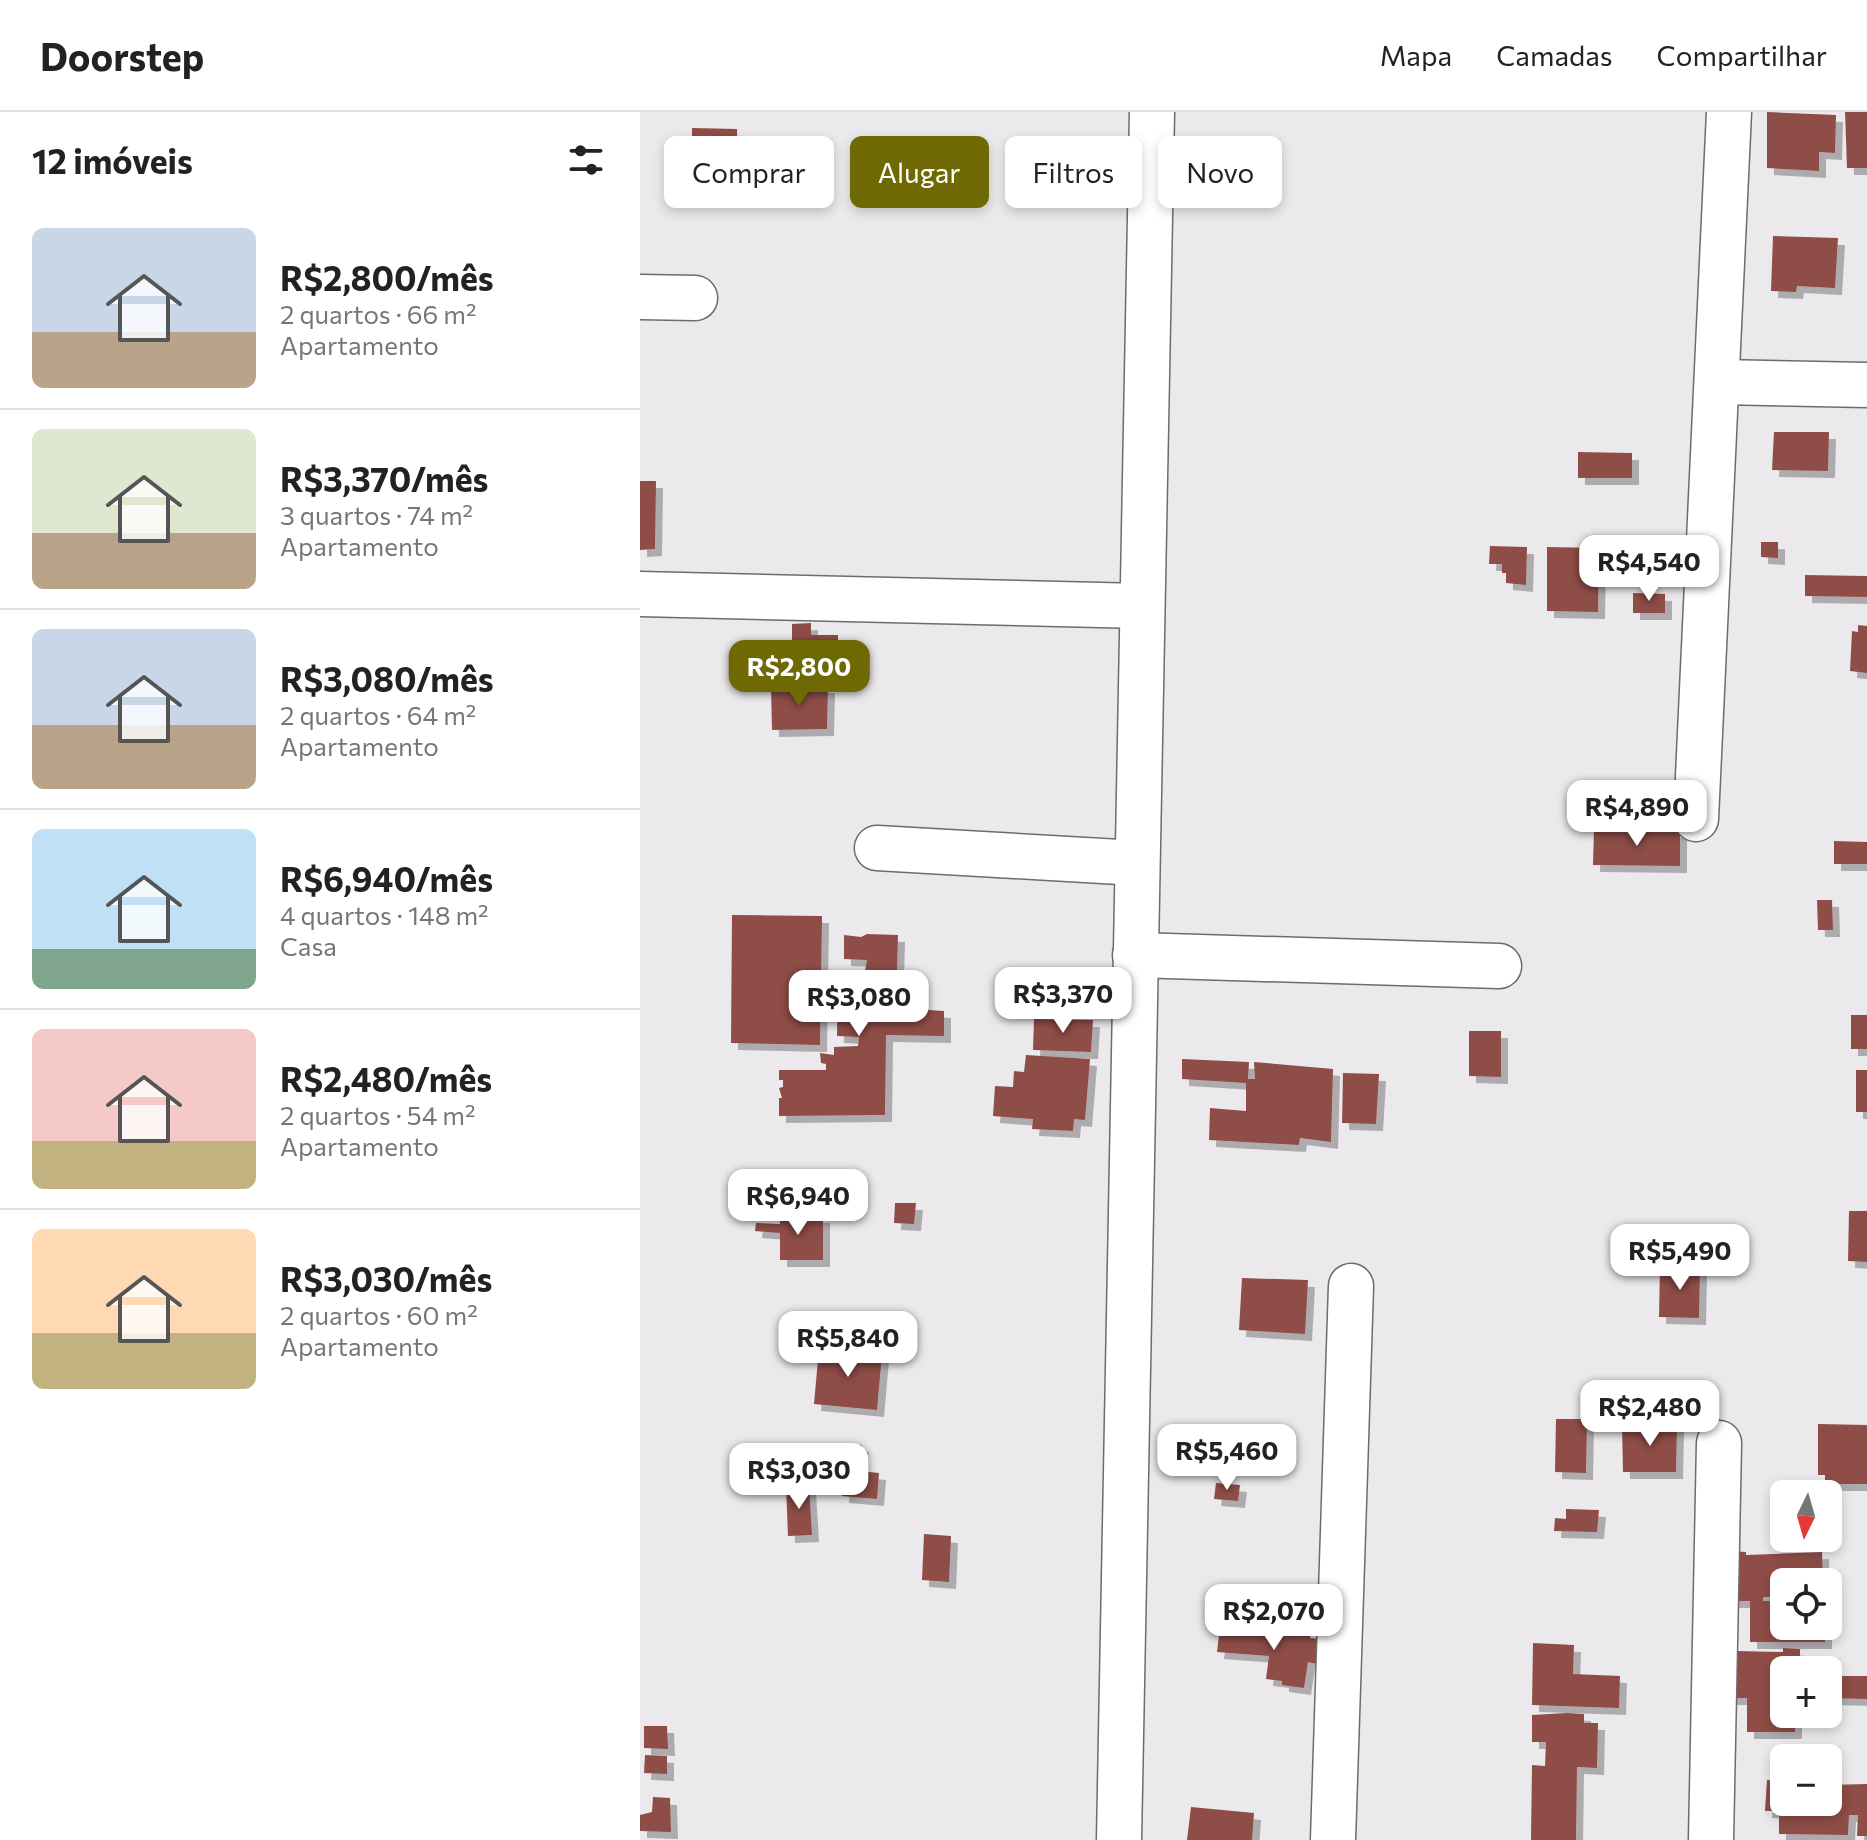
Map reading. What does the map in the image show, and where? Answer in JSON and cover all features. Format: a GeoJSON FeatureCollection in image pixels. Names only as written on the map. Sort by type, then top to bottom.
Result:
{"type":"FeatureCollection","features":[{"type":"Feature","properties":{"kind":"street"},"geometry":{"type":"LineString","coordinates":[[1119,1840],[1152,112]]}},
{"type":"Feature","properties":{"kind":"street"},"geometry":{"type":"LineString","coordinates":[[1696,819],[1729,112]]}},
{"type":"Feature","properties":{"kind":"street"},"geometry":{"type":"LineString","coordinates":[[640,297],[695,298]]}},
{"type":"Feature","properties":{"kind":"street"},"geometry":{"type":"LineString","coordinates":[[1718,382],[1867,385]]}},
{"type":"Feature","properties":{"kind":"street"},"geometry":{"type":"LineString","coordinates":[[640,594],[1142,606]]}},
{"type":"Feature","properties":{"kind":"street"},"geometry":{"type":"LineString","coordinates":[[877,848],[1137,863]]}},
{"type":"Feature","properties":{"kind":"street"},"geometry":{"type":"LineString","coordinates":[[1135,955],[1499,966]]}},
{"type":"Feature","properties":{"kind":"street"},"geometry":{"type":"LineString","coordinates":[[1333,1840],[1351,1286]]}},
{"type":"Feature","properties":{"kind":"street"},"geometry":{"type":"LineString","coordinates":[[1711,1840],[1719,1443]]}},
{"type":"Feature","properties":{"kind":"building"},"geometry":{"type":"Polygon","coordinates":[[[1767,112],[1836,115],[1835,153],[1819,152],[1819,171],[1767,168],[1767,112]]]}},
{"type":"Feature","properties":{"kind":"building"},"geometry":{"type":"Polygon","coordinates":[[[1845,112],[1867,112],[1867,168],[1847,168],[1845,112]]]}},
{"type":"Feature","properties":{"kind":"building"},"geometry":{"type":"Polygon","coordinates":[[[692,128],[737,129],[737,136],[692,136],[692,128]]]}},
{"type":"Feature","properties":{"kind":"building"},"geometry":{"type":"Polygon","coordinates":[[[1773,236],[1838,238],[1835,288],[1797,286],[1796,292],[1771,291],[1773,236]]]}},
{"type":"Feature","properties":{"kind":"building"},"geometry":{"type":"Polygon","coordinates":[[[1774,432],[1829,432],[1828,471],[1772,470],[1774,432]]]}},
{"type":"Feature","properties":{"kind":"building"},"geometry":{"type":"Polygon","coordinates":[[[1578,452],[1632,453],[1632,478],[1578,478],[1578,452]]]}},
{"type":"Feature","properties":{"kind":"building"},"geometry":{"type":"Polygon","coordinates":[[[640,481],[656,481],[655,549],[640,550],[640,481]]]}},
{"type":"Feature","properties":{"kind":"building"},"geometry":{"type":"Polygon","coordinates":[[[1761,542],[1778,542],[1778,558],[1761,557],[1761,542]]]}},
{"type":"Feature","properties":{"kind":"building"},"geometry":{"type":"Polygon","coordinates":[[[1490,546],[1527,547],[1526,585],[1506,583],[1502,564],[1489,564],[1490,546]]]}},
{"type":"Feature","properties":{"kind":"building"},"geometry":{"type":"Polygon","coordinates":[[[1547,547],[1599,548],[1598,612],[1547,611],[1547,547]]]}},
{"type":"Feature","properties":{"kind":"building"},"geometry":{"type":"Polygon","coordinates":[[[1805,575],[1867,576],[1867,597],[1805,596],[1805,575]]]}},
{"type":"Feature","properties":{"kind":"building"},"geometry":{"type":"Polygon","coordinates":[[[1633,593],[1665,594],[1665,613],[1633,613],[1633,593]]]}},
{"type":"Feature","properties":{"kind":"building"},"geometry":{"type":"Polygon","coordinates":[[[811,623],[811,635],[838,635],[838,684],[792,684],[792,624],[811,623]]]}},
{"type":"Feature","properties":{"kind":"building"},"geometry":{"type":"Polygon","coordinates":[[[1858,625],[1867,626],[1867,673],[1850,671],[1852,631],[1858,632],[1858,625]]]}},
{"type":"Feature","properties":{"kind":"building"},"geometry":{"type":"Polygon","coordinates":[[[828,686],[827,729],[772,730],[771,687],[828,686]]]}},
{"type":"Feature","properties":{"kind":"building"},"geometry":{"type":"Polygon","coordinates":[[[1594,830],[1680,831],[1680,866],[1593,865],[1594,830]]]}},
{"type":"Feature","properties":{"kind":"building"},"geometry":{"type":"Polygon","coordinates":[[[1834,841],[1867,842],[1867,864],[1834,864],[1834,841]]]}},
{"type":"Feature","properties":{"kind":"building"},"geometry":{"type":"Polygon","coordinates":[[[1817,900],[1832,900],[1833,930],[1818,930],[1817,900]]]}},
{"type":"Feature","properties":{"kind":"building"},"geometry":{"type":"Polygon","coordinates":[[[732,915],[822,916],[820,1045],[731,1043],[732,915]]]}},
{"type":"Feature","properties":{"kind":"building"},"geometry":{"type":"Polygon","coordinates":[[[867,934],[898,935],[896,1008],[944,1011],[944,1036],[886,1035],[885,1115],[779,1116],[779,1098],[782,1098],[779,1088],[783,1087],[783,1080],[779,1080],[779,1070],[826,1070],[820,1053],[834,1055],[834,1047],[858,1046],[859,1037],[837,1036],[838,972],[865,971],[867,960],[844,959],[844,935],[861,937],[867,934]]]}},
{"type":"Feature","properties":{"kind":"building"},"geometry":{"type":"Polygon","coordinates":[[[1851,1015],[1867,1015],[1867,1049],[1851,1049],[1851,1015]]]}},
{"type":"Feature","properties":{"kind":"building"},"geometry":{"type":"Polygon","coordinates":[[[1034,1019],[1093,1020],[1091,1052],[1033,1050],[1034,1019]]]}},
{"type":"Feature","properties":{"kind":"building"},"geometry":{"type":"Polygon","coordinates":[[[1469,1031],[1501,1031],[1501,1077],[1469,1076],[1469,1031]]]}},
{"type":"Feature","properties":{"kind":"building"},"geometry":{"type":"Polygon","coordinates":[[[1026,1055],[1090,1059],[1085,1120],[1074,1119],[1073,1131],[1032,1129],[1033,1119],[993,1116],[995,1086],[1013,1087],[1014,1071],[1024,1072],[1026,1055]]]}},
{"type":"Feature","properties":{"kind":"building"},"geometry":{"type":"Polygon","coordinates":[[[1182,1059],[1249,1062],[1248,1079],[1255,1079],[1254,1062],[1333,1069],[1331,1142],[1300,1138],[1299,1145],[1209,1140],[1210,1108],[1246,1111],[1246,1083],[1182,1079],[1182,1059]]]}},
{"type":"Feature","properties":{"kind":"building"},"geometry":{"type":"Polygon","coordinates":[[[1856,1070],[1867,1070],[1867,1112],[1856,1112],[1856,1070]]]}},
{"type":"Feature","properties":{"kind":"building"},"geometry":{"type":"Polygon","coordinates":[[[1343,1073],[1379,1074],[1376,1124],[1342,1123],[1343,1073]]]}},
{"type":"Feature","properties":{"kind":"building"},"geometry":{"type":"Polygon","coordinates":[[[895,1203],[916,1203],[914,1224],[894,1223],[895,1203]]]}},
{"type":"Feature","properties":{"kind":"building"},"geometry":{"type":"Polygon","coordinates":[[[1849,1211],[1867,1211],[1867,1262],[1848,1261],[1849,1211]]]}},
{"type":"Feature","properties":{"kind":"building"},"geometry":{"type":"Polygon","coordinates":[[[780,1216],[823,1216],[823,1260],[780,1260],[780,1233],[755,1231],[756,1223],[780,1224],[780,1216]]]}},
{"type":"Feature","properties":{"kind":"building"},"geometry":{"type":"Polygon","coordinates":[[[1700,1265],[1699,1318],[1659,1317],[1660,1266],[1700,1265]]]}},
{"type":"Feature","properties":{"kind":"building"},"geometry":{"type":"Polygon","coordinates":[[[1242,1278],[1308,1280],[1305,1334],[1239,1330],[1242,1278]]]}},
{"type":"Feature","properties":{"kind":"building"},"geometry":{"type":"Polygon","coordinates":[[[819,1348],[882,1354],[877,1410],[814,1404],[819,1348]]]}},
{"type":"Feature","properties":{"kind":"building"},"geometry":{"type":"Polygon","coordinates":[[[1556,1419],[1587,1419],[1586,1473],[1555,1472],[1556,1419]]]}},
{"type":"Feature","properties":{"kind":"building"},"geometry":{"type":"Polygon","coordinates":[[[1818,1424],[1867,1425],[1867,1484],[1842,1484],[1842,1480],[1825,1480],[1825,1475],[1818,1475],[1818,1424]]]}},
{"type":"Feature","properties":{"kind":"building"},"geometry":{"type":"Polygon","coordinates":[[[1622,1425],[1677,1425],[1676,1472],[1623,1472],[1622,1425]]]}},
{"type":"Feature","properties":{"kind":"building"},"geometry":{"type":"Polygon","coordinates":[[[837,1443],[862,1445],[859,1471],[879,1473],[877,1499],[842,1496],[844,1470],[833,1469],[837,1443]]]}},
{"type":"Feature","properties":{"kind":"building"},"geometry":{"type":"Polygon","coordinates":[[[1216,1483],[1240,1485],[1238,1501],[1214,1499],[1216,1483]]]}},
{"type":"Feature","properties":{"kind":"building"},"geometry":{"type":"Polygon","coordinates":[[[809,1485],[812,1535],[788,1536],[786,1486],[809,1485]]]}},
{"type":"Feature","properties":{"kind":"building"},"geometry":{"type":"Polygon","coordinates":[[[1566,1509],[1599,1510],[1597,1532],[1554,1531],[1555,1518],[1566,1519],[1566,1509]]]}},
{"type":"Feature","properties":{"kind":"building"},"geometry":{"type":"Polygon","coordinates":[[[924,1534],[951,1536],[949,1582],[922,1580],[924,1534]]]}},
{"type":"Feature","properties":{"kind":"building"},"geometry":{"type":"Polygon","coordinates":[[[1729,1551],[1746,1552],[1746,1555],[1822,1552],[1823,1568],[1770,1568],[1770,1597],[1763,1597],[1763,1601],[1770,1601],[1770,1640],[1825,1642],[1750,1642],[1750,1601],[1729,1601],[1729,1551]]]}},
{"type":"Feature","properties":{"kind":"building"},"geometry":{"type":"Polygon","coordinates":[[[1220,1626],[1320,1639],[1317,1664],[1308,1662],[1304,1688],[1266,1679],[1269,1656],[1217,1652],[1220,1626]]]}},
{"type":"Feature","properties":{"kind":"building"},"geometry":{"type":"Polygon","coordinates":[[[1533,1643],[1574,1645],[1573,1674],[1620,1676],[1619,1708],[1532,1705],[1533,1643]]]}},
{"type":"Feature","properties":{"kind":"building"},"geometry":{"type":"Polygon","coordinates":[[[1783,1648],[1800,1649],[1800,1656],[1770,1656],[1770,1728],[1795,1728],[1795,1732],[1747,1732],[1747,1698],[1727,1698],[1736,1651],[1783,1652],[1783,1648]]]}},
{"type":"Feature","properties":{"kind":"building"},"geometry":{"type":"Polygon","coordinates":[[[1842,1676],[1867,1676],[1867,1699],[1842,1698],[1842,1676]]]}},
{"type":"Feature","properties":{"kind":"building"},"geometry":{"type":"Polygon","coordinates":[[[1584,1714],[1584,1723],[1598,1723],[1597,1768],[1577,1767],[1576,1840],[1531,1840],[1532,1765],[1545,1766],[1546,1742],[1532,1742],[1532,1715],[1584,1714]]]}},
{"type":"Feature","properties":{"kind":"building"},"geometry":{"type":"Polygon","coordinates":[[[644,1726],[667,1726],[668,1749],[644,1748],[644,1726]]]}},
{"type":"Feature","properties":{"kind":"building"},"geometry":{"type":"Polygon","coordinates":[[[645,1755],[667,1756],[667,1774],[644,1773],[645,1755]]]}},
{"type":"Feature","properties":{"kind":"building"},"geometry":{"type":"Polygon","coordinates":[[[1767,1780],[1770,1780],[1770,1811],[1765,1811],[1767,1780]]]}},
{"type":"Feature","properties":{"kind":"building"},"geometry":{"type":"Polygon","coordinates":[[[1867,1784],[1867,1836],[1857,1836],[1858,1815],[1849,1815],[1848,1835],[1779,1834],[1779,1816],[1842,1816],[1842,1785],[1867,1784]]]}},
{"type":"Feature","properties":{"kind":"building"},"geometry":{"type":"Polygon","coordinates":[[[653,1797],[670,1798],[671,1832],[640,1831],[640,1815],[652,1812],[653,1797]]]}},
{"type":"Feature","properties":{"kind":"building"},"geometry":{"type":"Polygon","coordinates":[[[1191,1807],[1254,1813],[1252,1840],[1187,1840],[1191,1807]]]}}]}
